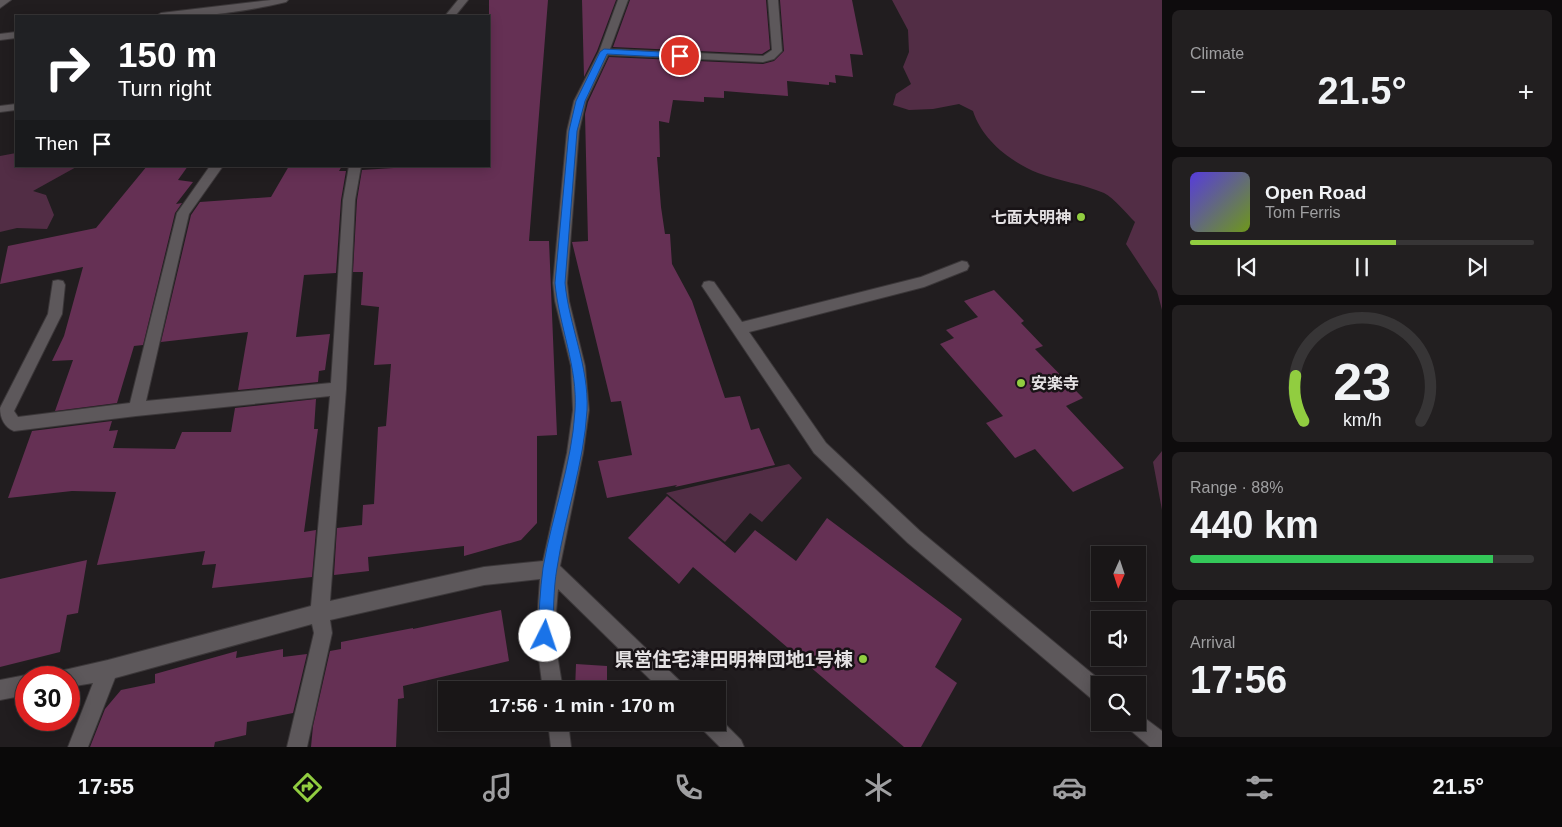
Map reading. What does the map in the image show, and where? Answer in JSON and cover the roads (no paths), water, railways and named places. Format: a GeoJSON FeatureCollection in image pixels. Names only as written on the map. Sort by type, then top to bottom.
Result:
{"type":"FeatureCollection","features":[{"type":"Feature","properties":{"kind":"street"},"geometry":{"type":"LineString","coordinates":[[0,5],[6,0]]}},
{"type":"Feature","properties":{"kind":"street"},"geometry":{"type":"LineString","coordinates":[[192,12],[195,0]]}},
{"type":"Feature","properties":{"kind":"street"},"geometry":{"type":"LineString","coordinates":[[173,15],[266,4],[283,0]]}},
{"type":"Feature","properties":{"kind":"street"},"geometry":{"type":"LineString","coordinates":[[451,15],[463,0]]}},
{"type":"Feature","properties":{"kind":"street"},"geometry":{"type":"LineString","coordinates":[[552,681],[545,636],[550,568],[575,453],[581,410],[578,366],[562,301],[560,283],[573,131],[580,101],[604,52],[623,0]]}},
{"type":"Feature","properties":{"kind":"street"},"geometry":{"type":"LineString","coordinates":[[604,52],[763,59],[777,51],[773,0]]}},
{"type":"Feature","properties":{"kind":"street"},"geometry":{"type":"LineString","coordinates":[[0,37],[15,35]]}},
{"type":"Feature","properties":{"kind":"street"},"geometry":{"type":"LineString","coordinates":[[0,109],[15,107]]}},
{"type":"Feature","properties":{"kind":"street"},"geometry":{"type":"LineString","coordinates":[[136,409],[183,214],[216,167]]}},
{"type":"Feature","properties":{"kind":"street"},"geometry":{"type":"LineString","coordinates":[[297,747],[323,633],[320,614],[338,389],[348,200],[355,167]]}},
{"type":"Feature","properties":{"kind":"street"},"geometry":{"type":"LineString","coordinates":[[740,330],[924,282],[962,266]]}},
{"type":"Feature","properties":{"kind":"street"},"geometry":{"type":"LineString","coordinates":[[58,285],[55,314],[6,412],[14,424],[136,409],[338,389]]}},
{"type":"Feature","properties":{"kind":"street"},"geometry":{"type":"LineString","coordinates":[[709,286],[820,448],[914,537],[1091,685]]}},
{"type":"Feature","properties":{"kind":"street"},"geometry":{"type":"LineString","coordinates":[[80,675],[108,670],[320,614],[484,576],[550,568]]}},
{"type":"Feature","properties":{"kind":"street"},"geometry":{"type":"LineString","coordinates":[[550,568],[666,681]]}},
{"type":"Feature","properties":{"kind":"street"},"geometry":{"type":"LineString","coordinates":[[78,747],[108,670]]}},
{"type":"Feature","properties":{"kind":"street"},"geometry":{"type":"LineString","coordinates":[[0,690],[15,687]]}},
{"type":"Feature","properties":{"kind":"street"},"geometry":{"type":"LineString","coordinates":[[1146,730],[1162,744]]}},
{"type":"Feature","properties":{"kind":"street"},"geometry":{"type":"LineString","coordinates":[[559,731],[561,747]]}},
{"type":"Feature","properties":{"kind":"street"},"geometry":{"type":"LineString","coordinates":[[718,731],[734,747]]}},
{"type":"Feature","properties":{"kind":"place","name":"七面大明神"},"geometry":{"type":"Point","coordinates":[1081,217]}},
{"type":"Feature","properties":{"kind":"place","name":"安楽寺"},"geometry":{"type":"Point","coordinates":[1021,383]}},
{"type":"Feature","properties":{"kind":"place","name":"県営住宅津田明神団地1号棟"},"geometry":{"type":"Point","coordinates":[863,659]}}]}
